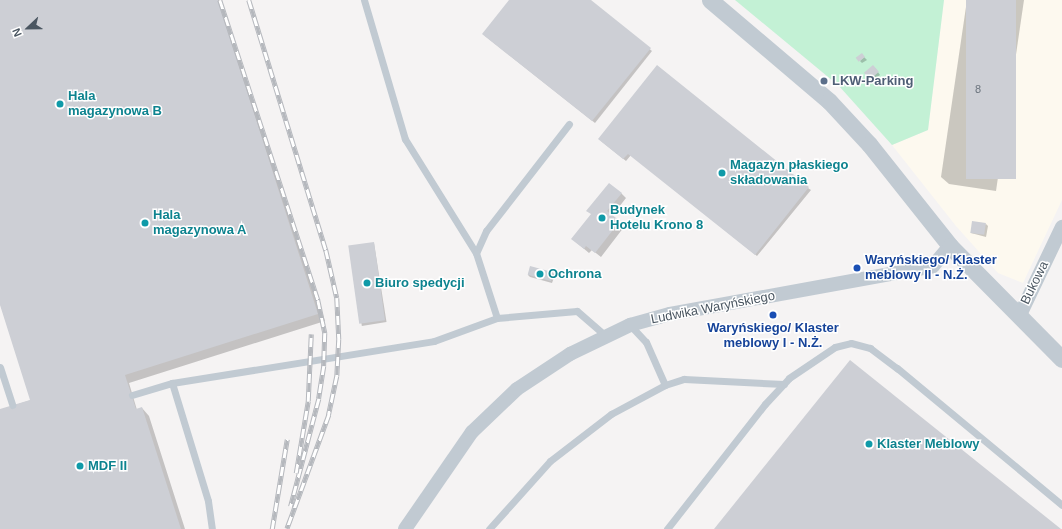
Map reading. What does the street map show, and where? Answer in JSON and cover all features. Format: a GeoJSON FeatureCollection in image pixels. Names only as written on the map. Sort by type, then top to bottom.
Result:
{"type":"FeatureCollection","features":[{"type":"Feature","properties":{"kind":"street"},"geometry":{"type":"LineString","coordinates":[[710,0],[829,101],[869,144],[950,246],[1062,359]]}},
{"type":"Feature","properties":{"kind":"street","name":"Bukowa"},"geometry":{"type":"LineString","coordinates":[[1019,317],[1062,227]]}},
{"type":"Feature","properties":{"kind":"street","name":"Ludwika Waryńskiego"},"geometry":{"type":"LineString","coordinates":[[405,529],[452,458],[486,417],[532,377],[606,336],[630,325],[694,309],[933,266],[950,246]]}},
{"type":"Feature","properties":{"kind":"lane"},"geometry":{"type":"LineString","coordinates":[[364,0],[405,139],[476,253],[497,318]]}},
{"type":"Feature","properties":{"kind":"lane"},"geometry":{"type":"LineString","coordinates":[[476,253],[486,231],[569,124]]}},
{"type":"Feature","properties":{"kind":"lane"},"geometry":{"type":"LineString","coordinates":[[132,395],[172,382],[434,341],[497,318],[577,311],[606,336]]}},
{"type":"Feature","properties":{"kind":"lane"},"geometry":{"type":"LineString","coordinates":[[630,325],[646,342],[665,385]]}},
{"type":"Feature","properties":{"kind":"lane"},"geometry":{"type":"LineString","coordinates":[[667,529],[784,384],[835,347],[851,343],[870,348],[1062,505]]}},
{"type":"Feature","properties":{"kind":"lane"},"geometry":{"type":"LineString","coordinates":[[0,367],[12,405]]}},
{"type":"Feature","properties":{"kind":"lane"},"geometry":{"type":"LineString","coordinates":[[489,529],[550,460],[611,414],[665,385],[684,379],[784,384]]}},
{"type":"Feature","properties":{"kind":"lane"},"geometry":{"type":"LineString","coordinates":[[172,382],[208,501],[212,529]]}},
{"type":"Feature","properties":{"kind":"shaded area"},"geometry":{"type":"Polygon","coordinates":[[[944,0],[1062,0],[1062,200],[1023,283],[998,273],[956,226],[892,145],[928,130],[944,0]]]}},
{"type":"Feature","properties":{"kind":"green space"},"geometry":{"type":"Polygon","coordinates":[[[735,0],[944,0],[928,130],[892,145],[839,86],[735,0]]]}},
{"type":"Feature","properties":{"kind":"building","name":"Hala magazynowa A"},"geometry":{"type":"Polygon","coordinates":[[[0,0],[218,0],[318,314],[125,375],[136,409],[142,407],[181,529],[0,529],[0,409],[30,400],[0,305],[0,0]]]}},
{"type":"Feature","properties":{"kind":"building"},"geometry":{"type":"Polygon","coordinates":[[[509,0],[591,0],[651,48],[592,121],[482,34],[509,0]]]}},
{"type":"Feature","properties":{"kind":"building"},"geometry":{"type":"Polygon","coordinates":[[[966,0],[1016,0],[1016,179],[966,179],[966,0]]]}},
{"type":"Feature","properties":{"kind":"building"},"geometry":{"type":"Polygon","coordinates":[[[862,53],[865,57],[859,62],[856,58],[862,53]]]}},
{"type":"Feature","properties":{"kind":"building","name":"Magazyn płaskiego składowania"},"geometry":{"type":"Polygon","coordinates":[[[657,65],[809,187],[755,255],[628,154],[623,159],[598,139],[657,65]]]}},
{"type":"Feature","properties":{"kind":"building"},"geometry":{"type":"Polygon","coordinates":[[[873,65],[879,72],[870,80],[864,73],[873,65]]]}},
{"type":"Feature","properties":{"kind":"building","name":"Budynek Hotelu Krono 8"},"geometry":{"type":"Polygon","coordinates":[[[609,183],[622,193],[607,211],[620,221],[595,253],[586,246],[584,249],[571,239],[591,214],[586,211],[609,183]]]}},
{"type":"Feature","properties":{"kind":"building"},"geometry":{"type":"Polygon","coordinates":[[[972,221],[986,223],[984,235],[970,233],[972,221]]]}},
{"type":"Feature","properties":{"kind":"building","name":"Biuro spedycji"},"geometry":{"type":"Polygon","coordinates":[[[374,242],[385,320],[359,324],[348,246],[374,242]]]}},
{"type":"Feature","properties":{"kind":"building","name":"Ochrona"},"geometry":{"type":"Polygon","coordinates":[[[530,266],[553,272],[551,281],[528,275],[530,266]]]}},
{"type":"Feature","properties":{"kind":"building","name":"Klaster Meblowy"},"geometry":{"type":"Polygon","coordinates":[[[850,360],[1061,529],[714,529],[850,360]]]}},
{"type":"Feature","properties":{"kind":"railway"},"geometry":{"type":"LineString","coordinates":[[220,0],[318,300],[325,333],[324,366],[319,399],[291,506]]}},
{"type":"Feature","properties":{"kind":"railway"},"geometry":{"type":"LineString","coordinates":[[249,0],[326,250],[337,298],[339,339],[337,376],[329,415],[287,529]]}},
{"type":"Feature","properties":{"kind":"railway"},"geometry":{"type":"LineString","coordinates":[[296,473],[308,401],[311,334]]}},
{"type":"Feature","properties":{"kind":"railway"},"geometry":{"type":"LineString","coordinates":[[272,529],[287,439]]}},
{"type":"Feature","properties":{"kind":"place","name":"LKW-Parking"},"geometry":{"type":"Point","coordinates":[824,81]}},
{"type":"Feature","properties":{"kind":"place","name":"Hala magazynowa B"},"geometry":{"type":"Point","coordinates":[60,104]}},
{"type":"Feature","properties":{"kind":"place","name":"Magazyn płaskiego składowania"},"geometry":{"type":"Point","coordinates":[722,173]}},
{"type":"Feature","properties":{"kind":"place","name":"Budynek Hotelu Krono 8"},"geometry":{"type":"Point","coordinates":[602,218]}},
{"type":"Feature","properties":{"kind":"place","name":"Hala magazynowa A"},"geometry":{"type":"Point","coordinates":[145,223]}},
{"type":"Feature","properties":{"kind":"place","name":"Waryńskiego/ Klaster meblowy II - N.Ż."},"geometry":{"type":"Point","coordinates":[857,268]}},
{"type":"Feature","properties":{"kind":"place","name":"Ochrona"},"geometry":{"type":"Point","coordinates":[540,274]}},
{"type":"Feature","properties":{"kind":"place","name":"Biuro spedycji"},"geometry":{"type":"Point","coordinates":[367,283]}},
{"type":"Feature","properties":{"kind":"place","name":"Waryńskiego/ Klaster meblowy I - N.Ż."},"geometry":{"type":"Point","coordinates":[773,315]}},
{"type":"Feature","properties":{"kind":"place","name":"Klaster Meblowy"},"geometry":{"type":"Point","coordinates":[869,444]}},
{"type":"Feature","properties":{"kind":"place","name":"MDF II"},"geometry":{"type":"Point","coordinates":[80,466]}}]}
